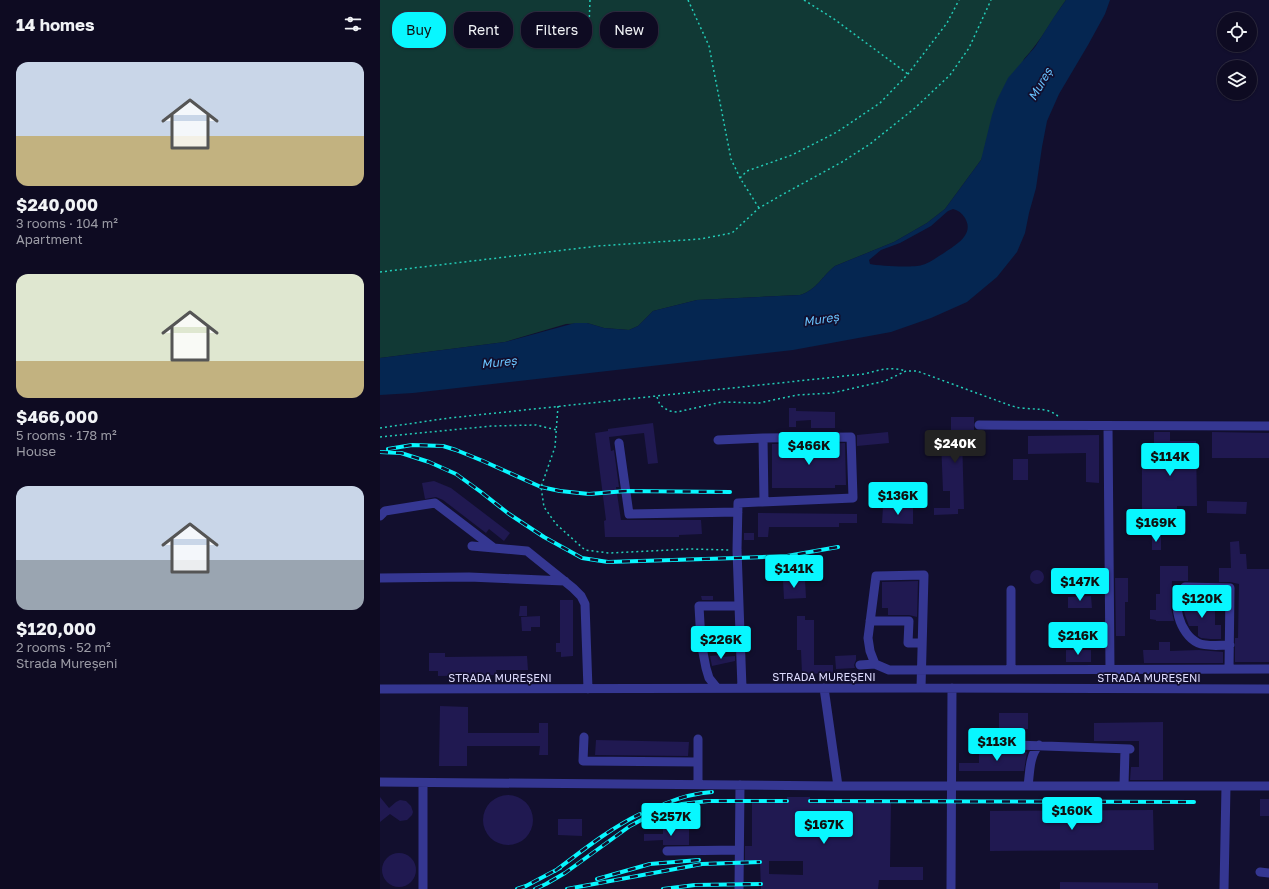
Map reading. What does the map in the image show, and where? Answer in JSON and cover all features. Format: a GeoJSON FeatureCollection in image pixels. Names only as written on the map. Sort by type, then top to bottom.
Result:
{"type":"FeatureCollection","features":[{"type":"Feature","properties":{"kind":"street"},"geometry":{"type":"LineString","coordinates":[[979,425],[1269,426]]}},
{"type":"Feature","properties":{"kind":"street"},"geometry":{"type":"LineString","coordinates":[[1108,426],[1110,669]]}},
{"type":"Feature","properties":{"kind":"street"},"geometry":{"type":"LineString","coordinates":[[718,440],[851,437],[853,498],[738,503],[737,550],[742,688]]}},
{"type":"Feature","properties":{"kind":"street"},"geometry":{"type":"LineString","coordinates":[[763,438],[764,502]]}},
{"type":"Feature","properties":{"kind":"street"},"geometry":{"type":"LineString","coordinates":[[619,443],[629,514],[738,512]]}},
{"type":"Feature","properties":{"kind":"street"},"geometry":{"type":"LineString","coordinates":[[380,516],[385,511],[435,503],[494,548]]}},
{"type":"Feature","properties":{"kind":"street"},"geometry":{"type":"LineString","coordinates":[[472,546],[527,551],[565,581],[580,596],[585,604],[588,688]]}},
{"type":"Feature","properties":{"kind":"street"},"geometry":{"type":"LineString","coordinates":[[875,664],[870,651],[868,638],[876,576],[924,575],[921,688]]}},
{"type":"Feature","properties":{"kind":"street"},"geometry":{"type":"LineString","coordinates":[[380,578],[469,577],[565,581]]}},
{"type":"Feature","properties":{"kind":"street"},"geometry":{"type":"LineString","coordinates":[[1229,669],[1230,645],[1230,588],[1185,588],[1181,591],[1178,596],[1179,616],[1182,628],[1188,636],[1198,643],[1207,645],[1230,645]]}},
{"type":"Feature","properties":{"kind":"street"},"geometry":{"type":"LineString","coordinates":[[1011,590],[1011,670]]}},
{"type":"Feature","properties":{"kind":"street"},"geometry":{"type":"LineString","coordinates":[[717,688],[709,678],[706,668],[699,606],[739,606]]}},
{"type":"Feature","properties":{"kind":"street"},"geometry":{"type":"LineString","coordinates":[[870,621],[909,621],[908,643],[922,643]]}},
{"type":"Feature","properties":{"kind":"street"},"geometry":{"type":"LineString","coordinates":[[860,665],[875,664],[889,670],[1269,669]]}},
{"type":"Feature","properties":{"kind":"street"},"geometry":{"type":"LineString","coordinates":[[824,688],[838,786]]}},
{"type":"Feature","properties":{"kind":"street"},"geometry":{"type":"LineString","coordinates":[[951,889],[952,688]]}},
{"type":"Feature","properties":{"kind":"street","name":"STRADA MUREȘENI"},"geometry":{"type":"LineString","coordinates":[[380,689],[1269,689]]}},
{"type":"Feature","properties":{"kind":"street"},"geometry":{"type":"LineString","coordinates":[[584,737],[582,760],[698,762]]}},
{"type":"Feature","properties":{"kind":"street"},"geometry":{"type":"LineString","coordinates":[[698,740],[698,784]]}},
{"type":"Feature","properties":{"kind":"street"},"geometry":{"type":"LineString","coordinates":[[985,744],[1128,749],[1124,786]]}},
{"type":"Feature","properties":{"kind":"street"},"geometry":{"type":"LineString","coordinates":[[1028,786],[1032,758],[1034,751],[1039,745]]}},
{"type":"Feature","properties":{"kind":"street"},"geometry":{"type":"LineString","coordinates":[[380,782],[838,786],[1269,786]]}},
{"type":"Feature","properties":{"kind":"street"},"geometry":{"type":"LineString","coordinates":[[423,782],[423,889]]}},
{"type":"Feature","properties":{"kind":"street"},"geometry":{"type":"LineString","coordinates":[[739,889],[740,785]]}},
{"type":"Feature","properties":{"kind":"street"},"geometry":{"type":"LineString","coordinates":[[1224,889],[1226,786]]}},
{"type":"Feature","properties":{"kind":"street"},"geometry":{"type":"LineString","coordinates":[[667,851],[739,850]]}},
{"type":"Feature","properties":{"kind":"path"},"geometry":{"type":"LineString","coordinates":[[590,0],[590,12]]}},
{"type":"Feature","properties":{"kind":"path"},"geometry":{"type":"LineString","coordinates":[[688,0],[709,46],[731,159],[740,178],[759,208]]}},
{"type":"Feature","properties":{"kind":"path"},"geometry":{"type":"LineString","coordinates":[[804,0],[834,19],[908,74]]}},
{"type":"Feature","properties":{"kind":"path"},"geometry":{"type":"LineString","coordinates":[[740,178],[747,171],[792,155],[836,132],[880,103],[908,74],[947,23],[959,0]]}},
{"type":"Feature","properties":{"kind":"path"},"geometry":{"type":"LineString","coordinates":[[380,272],[598,246],[700,238],[732,233],[759,208],[848,159],[870,144],[915,108],[950,74],[969,48],[991,0]]}},
{"type":"Feature","properties":{"kind":"path"},"geometry":{"type":"LineString","coordinates":[[380,428],[449,418],[864,374],[895,367],[906,371],[917,371],[931,375],[1009,405],[1054,412],[1065,425]]}},
{"type":"Feature","properties":{"kind":"path"},"geometry":{"type":"LineString","coordinates":[[657,396],[660,405],[669,411],[677,412],[722,402],[760,403],[797,395],[832,393],[885,381],[906,371]]}},
{"type":"Feature","properties":{"kind":"path"},"geometry":{"type":"LineString","coordinates":[[558,406],[555,447],[542,488],[544,507],[556,524],[585,550],[609,553],[690,549],[737,550]]}},
{"type":"Feature","properties":{"kind":"path"},"geometry":{"type":"LineString","coordinates":[[380,437],[491,426],[536,425],[557,430]]}},
{"type":"Feature","properties":{"kind":"green space"},"geometry":{"type":"Polygon","coordinates":[[[380,0],[1066,0],[1024,59],[981,160],[945,209],[927,223],[894,242],[835,266],[811,290],[806,293],[800,295],[697,300],[653,311],[638,326],[629,330],[604,328],[587,323],[566,324],[505,342],[380,358],[380,0]]]}},
{"type":"Feature","properties":{"kind":"water","name":"Mureș"},"geometry":{"type":"Polygon","coordinates":[[[1066,0],[1110,0],[1105,14],[1059,94],[1047,121],[1036,188],[1025,233],[1017,252],[997,277],[967,302],[931,318],[891,332],[793,350],[413,393],[380,395],[380,358],[505,342],[575,323],[587,323],[604,328],[629,330],[638,326],[653,311],[697,300],[800,295],[806,293],[811,290],[835,266],[894,242],[927,223],[945,209],[981,160],[992,115],[997,100],[1008,78],[1035,47],[1066,0]],[[955,209],[948,211],[931,226],[922,231],[900,243],[881,250],[869,260],[870,264],[918,266],[928,263],[944,253],[962,239],[967,230],[965,218],[955,209]]]}},
{"type":"Feature","properties":{"kind":"building"},"geometry":{"type":"Polygon","coordinates":[[[789,408],[796,408],[796,411],[835,412],[835,428],[811,428],[811,420],[796,421],[796,427],[789,427],[789,408]]]}},
{"type":"Feature","properties":{"kind":"building"},"geometry":{"type":"Polygon","coordinates":[[[951,417],[974,417],[974,436],[962,436],[964,509],[958,509],[958,514],[934,515],[934,508],[950,508],[950,491],[943,491],[941,441],[949,441],[948,439],[951,439],[951,417]]]}},
{"type":"Feature","properties":{"kind":"building"},"geometry":{"type":"Polygon","coordinates":[[[653,423],[658,463],[648,464],[644,433],[609,437],[611,451],[614,450],[619,487],[616,487],[621,520],[701,520],[702,534],[679,535],[679,537],[605,537],[604,521],[606,520],[595,433],[608,431],[608,429],[653,423]]]}},
{"type":"Feature","properties":{"kind":"building"},"geometry":{"type":"Polygon","coordinates":[[[888,432],[889,443],[857,446],[857,435],[888,432]]]}},
{"type":"Feature","properties":{"kind":"building"},"geometry":{"type":"Polygon","coordinates":[[[1154,432],[1170,432],[1170,441],[1196,441],[1197,506],[1177,506],[1177,517],[1154,517],[1154,510],[1142,510],[1142,462],[1154,462],[1154,432]]]}},
{"type":"Feature","properties":{"kind":"building"},"geometry":{"type":"Polygon","coordinates":[[[1212,432],[1269,433],[1269,458],[1212,458],[1212,432]]]}},
{"type":"Feature","properties":{"kind":"building"},"geometry":{"type":"Polygon","coordinates":[[[1099,435],[1099,483],[1086,482],[1086,453],[1028,454],[1028,436],[1099,435]]]}},
{"type":"Feature","properties":{"kind":"building"},"geometry":{"type":"Polygon","coordinates":[[[845,443],[846,485],[835,485],[835,488],[772,488],[772,444],[845,443]]]}},
{"type":"Feature","properties":{"kind":"building"},"geometry":{"type":"Polygon","coordinates":[[[1013,459],[1028,459],[1028,480],[1013,480],[1013,459]]]}},
{"type":"Feature","properties":{"kind":"building"},"geometry":{"type":"Polygon","coordinates":[[[434,481],[451,488],[510,533],[504,541],[489,529],[486,533],[443,500],[436,497],[425,499],[422,483],[434,481]]]}},
{"type":"Feature","properties":{"kind":"building"},"geometry":{"type":"Polygon","coordinates":[[[1207,501],[1247,502],[1246,514],[1207,513],[1207,501]]]}},
{"type":"Feature","properties":{"kind":"building"},"geometry":{"type":"Polygon","coordinates":[[[883,507],[913,508],[913,524],[882,523],[883,507]]]}},
{"type":"Feature","properties":{"kind":"building"},"geometry":{"type":"Polygon","coordinates":[[[758,513],[857,514],[857,523],[839,523],[839,527],[769,527],[768,537],[758,537],[758,513]]]}},
{"type":"Feature","properties":{"kind":"building"},"geometry":{"type":"Polygon","coordinates":[[[744,533],[754,533],[754,540],[744,540],[744,533]]]}},
{"type":"Feature","properties":{"kind":"building"},"geometry":{"type":"Polygon","coordinates":[[[1152,536],[1161,536],[1161,550],[1152,550],[1152,536]]]}},
{"type":"Feature","properties":{"kind":"building"},"geometry":{"type":"Polygon","coordinates":[[[1239,541],[1240,554],[1246,554],[1247,569],[1269,569],[1269,662],[1235,662],[1235,638],[1238,638],[1239,584],[1219,582],[1219,568],[1231,568],[1230,542],[1239,541]]]}},
{"type":"Feature","properties":{"kind":"building"},"geometry":{"type":"Polygon","coordinates":[[[1160,566],[1188,566],[1188,581],[1172,581],[1171,608],[1174,621],[1156,621],[1150,619],[1150,610],[1156,610],[1156,594],[1160,594],[1160,566]]]}},
{"type":"Feature","properties":{"kind":"building"},"geometry":{"type":"Polygon","coordinates":[[[1089,568],[1097,568],[1098,584],[1089,584],[1089,568]]]}},
{"type":"Feature","properties":{"kind":"building"},"geometry":{"type":"Polygon","coordinates":[[[1034,570],[1040,570],[1044,574],[1044,580],[1040,584],[1034,584],[1030,580],[1030,574],[1034,570]]]}},
{"type":"Feature","properties":{"kind":"building"},"geometry":{"type":"Polygon","coordinates":[[[1115,578],[1128,578],[1128,602],[1125,602],[1125,636],[1116,636],[1115,578]]]}},
{"type":"Feature","properties":{"kind":"building"},"geometry":{"type":"Polygon","coordinates":[[[805,579],[806,598],[784,599],[783,580],[805,579]]]}},
{"type":"Feature","properties":{"kind":"building"},"geometry":{"type":"Polygon","coordinates":[[[918,581],[917,617],[909,615],[888,615],[888,608],[882,608],[882,582],[918,581]]]}},
{"type":"Feature","properties":{"kind":"building"},"geometry":{"type":"Polygon","coordinates":[[[701,596],[713,596],[713,600],[702,600],[701,596]]]}},
{"type":"Feature","properties":{"kind":"building"},"geometry":{"type":"Polygon","coordinates":[[[1091,596],[1092,608],[1068,608],[1068,597],[1091,596]]]}},
{"type":"Feature","properties":{"kind":"building"},"geometry":{"type":"Polygon","coordinates":[[[1185,598],[1201,598],[1201,609],[1215,609],[1215,625],[1221,625],[1221,639],[1201,638],[1198,636],[1198,626],[1189,626],[1183,608],[1185,598]]]}},
{"type":"Feature","properties":{"kind":"building"},"geometry":{"type":"Polygon","coordinates":[[[560,600],[573,600],[573,656],[561,657],[561,652],[556,652],[556,643],[560,643],[560,600]]]}},
{"type":"Feature","properties":{"kind":"building"},"geometry":{"type":"Polygon","coordinates":[[[520,606],[527,606],[527,616],[519,616],[520,606]]]}},
{"type":"Feature","properties":{"kind":"building"},"geometry":{"type":"Polygon","coordinates":[[[540,616],[540,627],[531,627],[531,631],[522,631],[521,617],[540,616]]]}},
{"type":"Feature","properties":{"kind":"building"},"geometry":{"type":"Polygon","coordinates":[[[797,616],[805,616],[805,620],[814,620],[814,665],[833,665],[833,673],[802,674],[801,650],[797,650],[797,616]]]}},
{"type":"Feature","properties":{"kind":"building"},"geometry":{"type":"Polygon","coordinates":[[[1159,642],[1170,642],[1170,651],[1199,650],[1223,652],[1223,663],[1144,663],[1143,650],[1159,650],[1159,642]]]}},
{"type":"Feature","properties":{"kind":"building"},"geometry":{"type":"Polygon","coordinates":[[[1066,650],[1091,650],[1091,662],[1066,662],[1066,650]]]}},
{"type":"Feature","properties":{"kind":"building"},"geometry":{"type":"Polygon","coordinates":[[[429,653],[445,653],[445,657],[527,656],[528,670],[496,670],[497,675],[438,676],[438,671],[429,671],[429,653]]]}},
{"type":"Feature","properties":{"kind":"building"},"geometry":{"type":"Polygon","coordinates":[[[720,655],[721,657],[735,656],[735,661],[712,666],[710,656],[720,655]]]}},
{"type":"Feature","properties":{"kind":"building"},"geometry":{"type":"Polygon","coordinates":[[[856,655],[854,665],[855,668],[836,669],[835,656],[856,655]]]}},
{"type":"Feature","properties":{"kind":"building"},"geometry":{"type":"Polygon","coordinates":[[[440,706],[468,707],[468,733],[539,733],[539,723],[548,723],[548,755],[539,755],[540,746],[467,746],[467,766],[439,766],[440,706]]]}},
{"type":"Feature","properties":{"kind":"building"},"geometry":{"type":"Polygon","coordinates":[[[999,713],[1028,713],[1028,729],[999,729],[999,713]]]}},
{"type":"Feature","properties":{"kind":"building"},"geometry":{"type":"Polygon","coordinates":[[[1163,722],[1163,780],[1130,780],[1131,767],[1139,767],[1139,741],[1094,741],[1094,723],[1163,722]]]}},
{"type":"Feature","properties":{"kind":"building"},"geometry":{"type":"Polygon","coordinates":[[[596,740],[689,742],[688,756],[595,755],[596,740]]]}},
{"type":"Feature","properties":{"kind":"building"},"geometry":{"type":"Polygon","coordinates":[[[979,752],[1027,752],[1024,771],[959,771],[959,763],[979,763],[979,752]]]}},
{"type":"Feature","properties":{"kind":"building"},"geometry":{"type":"Polygon","coordinates":[[[508,795],[522,799],[529,806],[533,820],[529,834],[522,841],[508,845],[494,841],[487,834],[483,820],[487,806],[494,799],[508,795]]]}},
{"type":"Feature","properties":{"kind":"building"},"geometry":{"type":"Polygon","coordinates":[[[380,797],[389,808],[400,800],[406,801],[411,806],[413,812],[412,815],[407,820],[400,821],[390,814],[380,822],[380,797]]]}},
{"type":"Feature","properties":{"kind":"building"},"geometry":{"type":"Polygon","coordinates":[[[787,797],[810,797],[810,802],[891,803],[890,867],[923,867],[923,880],[879,880],[878,889],[761,889],[760,861],[745,861],[745,846],[752,846],[752,801],[787,802],[787,797]],[[769,861],[769,874],[803,875],[803,861],[769,861]]]}},
{"type":"Feature","properties":{"kind":"building"},"geometry":{"type":"Polygon","coordinates":[[[1260,799],[1269,799],[1269,816],[1260,816],[1260,799]]]}},
{"type":"Feature","properties":{"kind":"building"},"geometry":{"type":"Polygon","coordinates":[[[1153,810],[1154,850],[990,851],[990,811],[1153,810]]]}},
{"type":"Feature","properties":{"kind":"building"},"geometry":{"type":"Polygon","coordinates":[[[558,819],[582,819],[582,836],[558,835],[558,819]]]}},
{"type":"Feature","properties":{"kind":"building"},"geometry":{"type":"Polygon","coordinates":[[[689,828],[689,845],[663,845],[663,840],[644,841],[644,834],[663,834],[663,829],[689,828]]]}},
{"type":"Feature","properties":{"kind":"building"},"geometry":{"type":"Polygon","coordinates":[[[396,853],[402,853],[411,858],[415,864],[415,876],[411,882],[402,887],[396,887],[387,882],[382,873],[382,867],[387,858],[396,853]]]}},
{"type":"Feature","properties":{"kind":"building"},"geometry":{"type":"Polygon","coordinates":[[[1060,882],[1158,883],[1158,889],[1060,889],[1060,882]]]}},
{"type":"Feature","properties":{"kind":"railway"},"geometry":{"type":"LineString","coordinates":[[388,449],[412,445],[443,446],[483,461],[541,487],[560,491],[589,494],[626,491],[730,492]]}},
{"type":"Feature","properties":{"kind":"railway"},"geometry":{"type":"LineString","coordinates":[[380,452],[401,453],[429,462],[456,474],[509,514],[544,537],[582,558],[608,562],[787,556],[838,547]]}},
{"type":"Feature","properties":{"kind":"railway"},"geometry":{"type":"LineString","coordinates":[[664,804],[687,796],[712,792]]}},
{"type":"Feature","properties":{"kind":"railway"},"geometry":{"type":"LineString","coordinates":[[535,889],[565,873],[630,826],[658,811],[682,804],[708,801],[787,801]]}},
{"type":"Feature","properties":{"kind":"railway"},"geometry":{"type":"LineString","coordinates":[[810,801],[1194,802]]}},
{"type":"Feature","properties":{"kind":"railway"},"geometry":{"type":"LineString","coordinates":[[555,871],[607,833],[640,814]]}},
{"type":"Feature","properties":{"kind":"railway"},"geometry":{"type":"LineString","coordinates":[[597,879],[650,864],[699,860]]}},
{"type":"Feature","properties":{"kind":"railway"},"geometry":{"type":"LineString","coordinates":[[567,889],[702,864],[760,862]]}},
{"type":"Feature","properties":{"kind":"railway"},"geometry":{"type":"LineString","coordinates":[[517,889],[526,886],[560,868]]}},
{"type":"Feature","properties":{"kind":"railway"},"geometry":{"type":"LineString","coordinates":[[663,889],[695,885],[761,884]]}}]}
